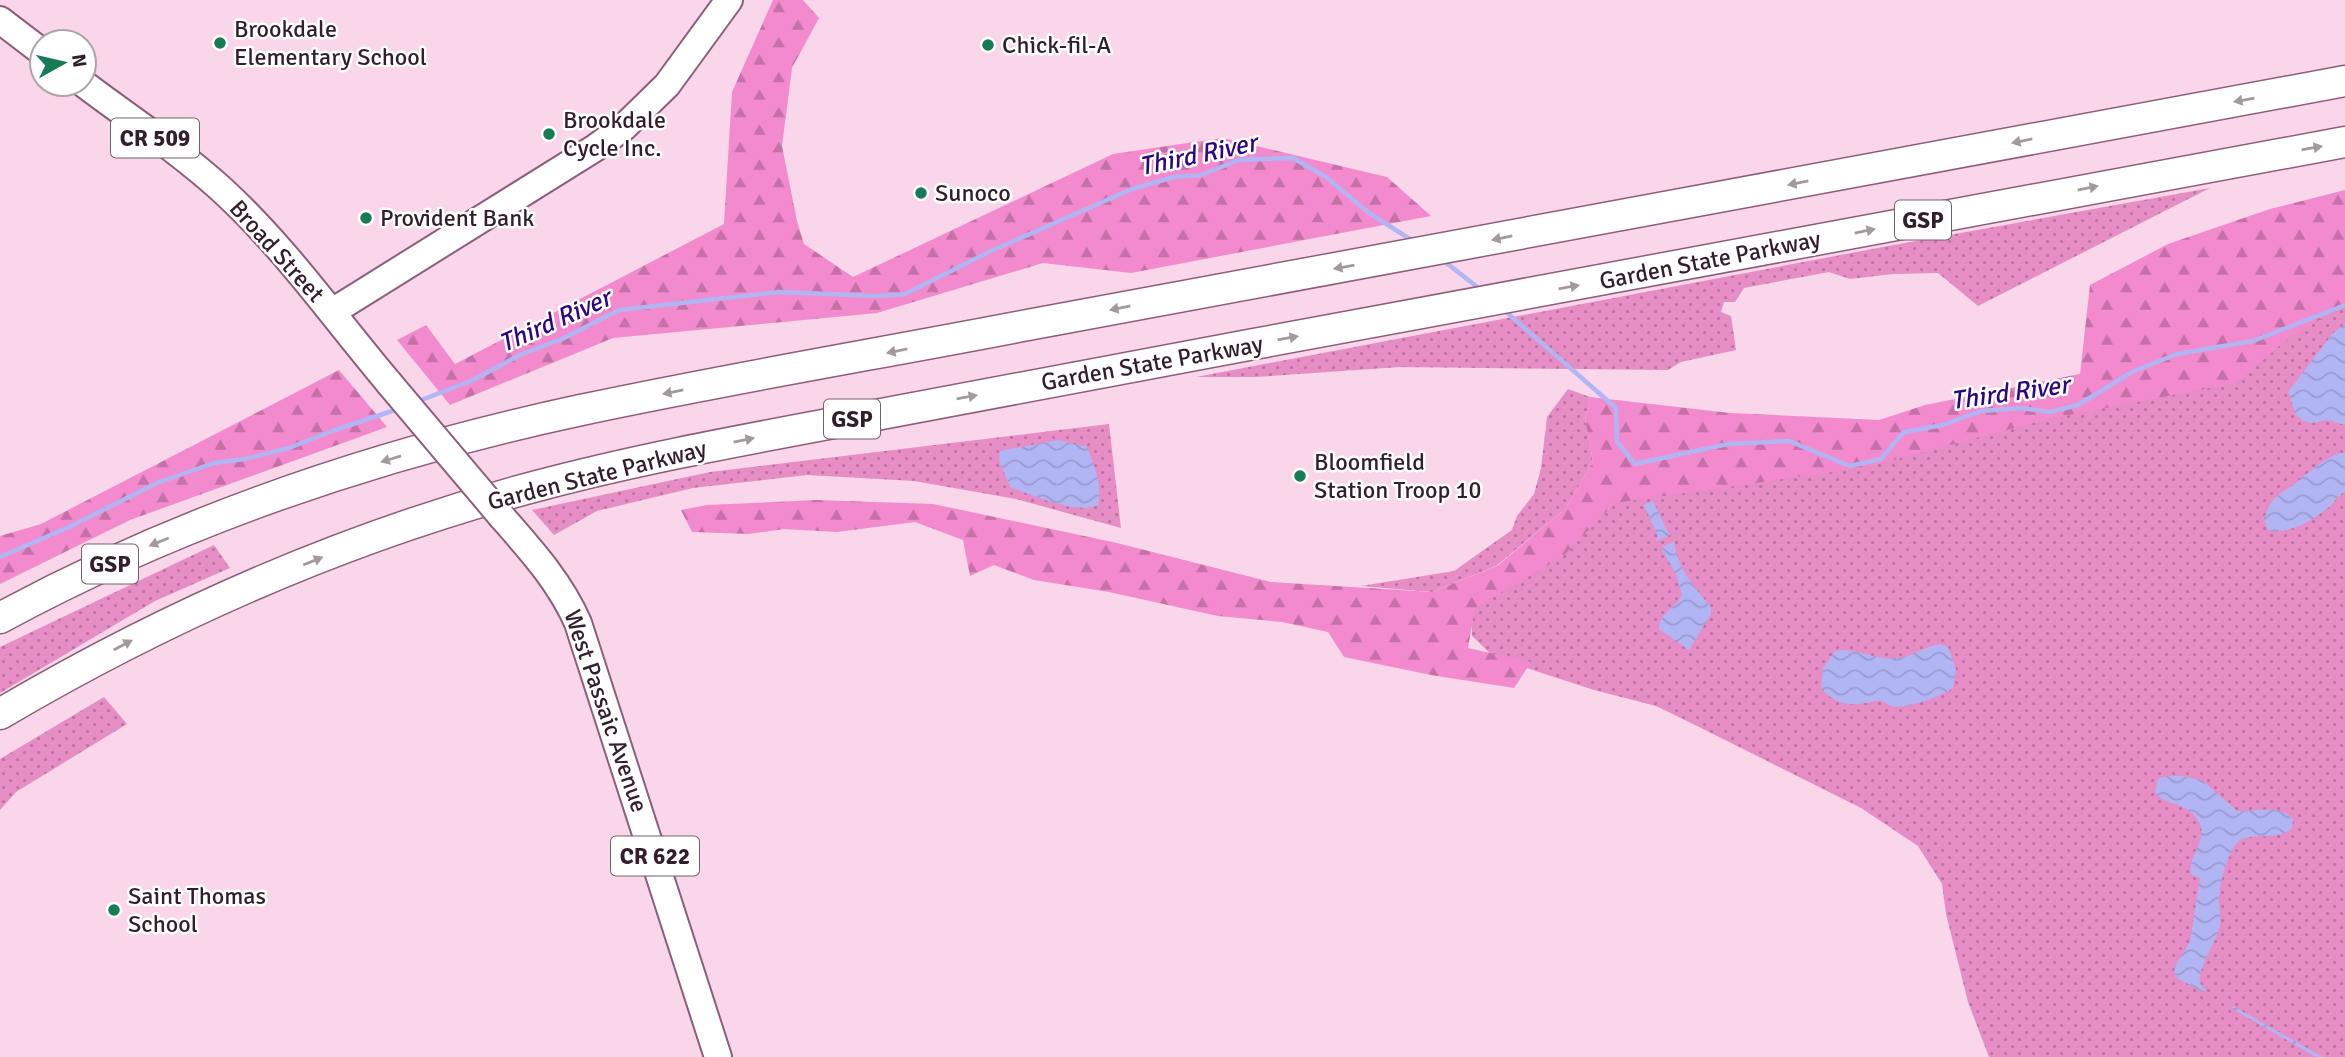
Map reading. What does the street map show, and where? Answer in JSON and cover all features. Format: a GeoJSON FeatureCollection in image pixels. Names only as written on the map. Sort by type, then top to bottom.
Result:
{"type":"FeatureCollection","features":[{"type":"Feature","properties":{"kind":"highway","name":"GSP"},"geometry":{"type":"LineString","coordinates":[[0,618],[81,577],[222,517],[340,475],[441,445],[579,410],[2345,81]]}},
{"type":"Feature","properties":{"kind":"highway","name":"Garden State Parkway"},"geometry":{"type":"LineString","coordinates":[[0,715],[63,677],[153,630],[250,586],[435,517],[532,487],[630,463],[2345,142]]}},
{"type":"Feature","properties":{"kind":"highway"},"geometry":{"type":"LineString","coordinates":[[0,725],[63,677]]}},
{"type":"Feature","properties":{"kind":"main road","name":"Broad Street"},"geometry":{"type":"LineString","coordinates":[[98,95],[220,188],[332,312],[595,148],[624,127],[667,85],[729,0]]}},
{"type":"Feature","properties":{"kind":"main road"},"geometry":{"type":"LineString","coordinates":[[0,20],[28,41]]}},
{"type":"Feature","properties":{"kind":"main road","name":"West Passaic Avenue"},"geometry":{"type":"LineString","coordinates":[[332,312],[557,583],[578,623],[719,1057]]}},
{"type":"Feature","properties":{"kind":"shaded area"},"geometry":{"type":"Polygon","coordinates":[[[2210,188],[1978,306],[1938,273],[1850,279],[1829,272],[1744,288],[1735,302],[1724,302],[1721,312],[1731,316],[1736,350],[1681,362],[1668,370],[1400,367],[1256,377],[1196,377],[1883,247],[2210,188]]]}},
{"type":"Feature","properties":{"kind":"shaded area"},"geometry":{"type":"Polygon","coordinates":[[[2345,305],[2345,1057],[1989,1057],[1968,1002],[1946,914],[1942,884],[1918,846],[1861,808],[1656,706],[1594,690],[1495,658],[1472,636],[1471,603],[1592,488],[1789,441],[2253,341],[2345,305]]]}},
{"type":"Feature","properties":{"kind":"shaded area"},"geometry":{"type":"Polygon","coordinates":[[[1568,389],[1590,397],[1585,419],[1593,462],[1565,509],[1496,566],[1432,592],[1361,586],[1454,571],[1512,530],[1517,516],[1534,494],[1541,468],[1547,417],[1568,389]]]}},
{"type":"Feature","properties":{"kind":"shaded area"},"geometry":{"type":"Polygon","coordinates":[[[1109,424],[1121,528],[1016,499],[914,481],[807,475],[693,488],[597,511],[554,535],[532,510],[710,472],[1109,424]]]}},
{"type":"Feature","properties":{"kind":"shaded area"},"geometry":{"type":"Polygon","coordinates":[[[214,545],[230,568],[155,601],[0,693],[0,647],[214,545]]]}},
{"type":"Feature","properties":{"kind":"shaded area"},"geometry":{"type":"Polygon","coordinates":[[[104,697],[127,724],[16,792],[0,810],[0,759],[104,697]]]}},
{"type":"Feature","properties":{"kind":"green space"},"geometry":{"type":"Polygon","coordinates":[[[773,0],[803,0],[819,18],[792,68],[782,146],[804,244],[853,277],[1113,154],[1222,138],[1387,177],[1431,216],[1131,273],[1043,263],[877,313],[613,338],[450,405],[397,340],[426,325],[455,364],[724,224],[732,92],[773,0]]]}},
{"type":"Feature","properties":{"kind":"green space"},"geometry":{"type":"Polygon","coordinates":[[[2345,190],[2345,305],[2290,337],[2236,383],[2048,419],[1867,467],[1615,503],[1562,557],[1475,608],[1468,648],[1531,662],[1514,688],[1431,675],[1344,657],[1328,632],[1282,622],[1218,616],[1109,592],[1034,580],[994,565],[970,576],[963,540],[915,522],[837,532],[784,529],[749,534],[692,532],[681,510],[707,505],[816,500],[933,504],[1117,543],[1271,582],[1432,592],[1497,566],[1565,509],[1593,462],[1585,419],[1590,397],[1730,413],[1879,420],[1925,405],[2080,374],[2090,285],[2168,244],[2270,209],[2345,190]]]}},
{"type":"Feature","properties":{"kind":"green space"},"geometry":{"type":"Polygon","coordinates":[[[339,370],[387,427],[130,520],[0,584],[0,536],[41,524],[339,370]]]}},
{"type":"Feature","properties":{"kind":"water"},"geometry":{"type":"Polygon","coordinates":[[[2345,324],[2345,425],[2328,420],[2312,423],[2304,421],[2296,415],[2288,392],[2333,333],[2345,324]]]}},
{"type":"Feature","properties":{"kind":"water"},"geometry":{"type":"Polygon","coordinates":[[[1058,440],[1087,447],[1098,483],[1098,505],[1078,508],[1067,506],[1010,487],[999,461],[1000,451],[1058,440]]]}},
{"type":"Feature","properties":{"kind":"water"},"geometry":{"type":"Polygon","coordinates":[[[2345,452],[2345,492],[2309,521],[2284,531],[2268,530],[2264,519],[2270,504],[2277,496],[2325,460],[2345,452]]]}},
{"type":"Feature","properties":{"kind":"water"},"geometry":{"type":"Polygon","coordinates":[[[1653,501],[1671,535],[1656,541],[1658,536],[1644,505],[1653,501]]]}},
{"type":"Feature","properties":{"kind":"water"},"geometry":{"type":"Polygon","coordinates":[[[1674,541],[1683,569],[1711,607],[1711,614],[1689,650],[1659,629],[1662,619],[1682,595],[1676,574],[1661,548],[1674,541]]]}},
{"type":"Feature","properties":{"kind":"water"},"geometry":{"type":"Polygon","coordinates":[[[1940,644],[1948,647],[1956,669],[1953,688],[1932,698],[1897,707],[1883,701],[1846,704],[1830,697],[1821,688],[1823,668],[1835,651],[1897,658],[1940,644]]]}},
{"type":"Feature","properties":{"kind":"water"},"geometry":{"type":"Polygon","coordinates":[[[2183,776],[2203,781],[2237,811],[2274,810],[2293,819],[2292,828],[2286,832],[2242,839],[2230,855],[2219,893],[2220,926],[2200,977],[2205,993],[2177,978],[2174,971],[2190,942],[2200,878],[2192,875],[2191,869],[2201,829],[2199,822],[2188,810],[2164,800],[2155,792],[2158,779],[2183,776]]]}},
{"type":"Feature","properties":{"kind":"water"},"geometry":{"type":"Polygon","coordinates":[[[2233,1006],[2323,1057],[2316,1057],[2231,1008],[2233,1006]]]}},
{"type":"Feature","properties":{"kind":"waterway","name":"Third River"},"geometry":{"type":"LineString","coordinates":[[416,402],[471,381],[522,354],[562,339],[619,310],[779,292],[877,296],[905,294],[991,251],[1132,189],[1174,177],[1201,175],[1239,160],[1293,158],[1326,177],[1369,213],[1413,241]]}},
{"type":"Feature","properties":{"kind":"waterway","name":"Third River"},"geometry":{"type":"LineString","coordinates":[[1444,261],[1481,290]]}},
{"type":"Feature","properties":{"kind":"waterway","name":"Third River"},"geometry":{"type":"LineString","coordinates":[[1503,309],[1616,408],[1617,442],[1635,464],[1728,444],[1789,441],[1850,466],[1881,459],[1904,432],[1943,425],[1981,411],[2022,408],[2050,412],[2078,405],[2132,372],[2177,354],[2253,341],[2345,305]]}},
{"type":"Feature","properties":{"kind":"waterway","name":"Third River"},"geometry":{"type":"LineString","coordinates":[[0,557],[69,527],[157,483],[214,463],[245,459],[289,448],[398,409]]}},
{"type":"Feature","properties":{"kind":"place","name":"Brookdale Elementary School"},"geometry":{"type":"Point","coordinates":[220,43]}},
{"type":"Feature","properties":{"kind":"place","name":"Chick-fil-A"},"geometry":{"type":"Point","coordinates":[988,45]}},
{"type":"Feature","properties":{"kind":"place","name":"Brookdale Cycle Inc."},"geometry":{"type":"Point","coordinates":[549,134]}},
{"type":"Feature","properties":{"kind":"place","name":"Sunoco"},"geometry":{"type":"Point","coordinates":[921,193]}},
{"type":"Feature","properties":{"kind":"place","name":"Provident Bank"},"geometry":{"type":"Point","coordinates":[366,218]}},
{"type":"Feature","properties":{"kind":"place","name":"Bloomfield Station Troop 10"},"geometry":{"type":"Point","coordinates":[1300,476]}},
{"type":"Feature","properties":{"kind":"place","name":"Saint Thomas School"},"geometry":{"type":"Point","coordinates":[114,910]}}]}
